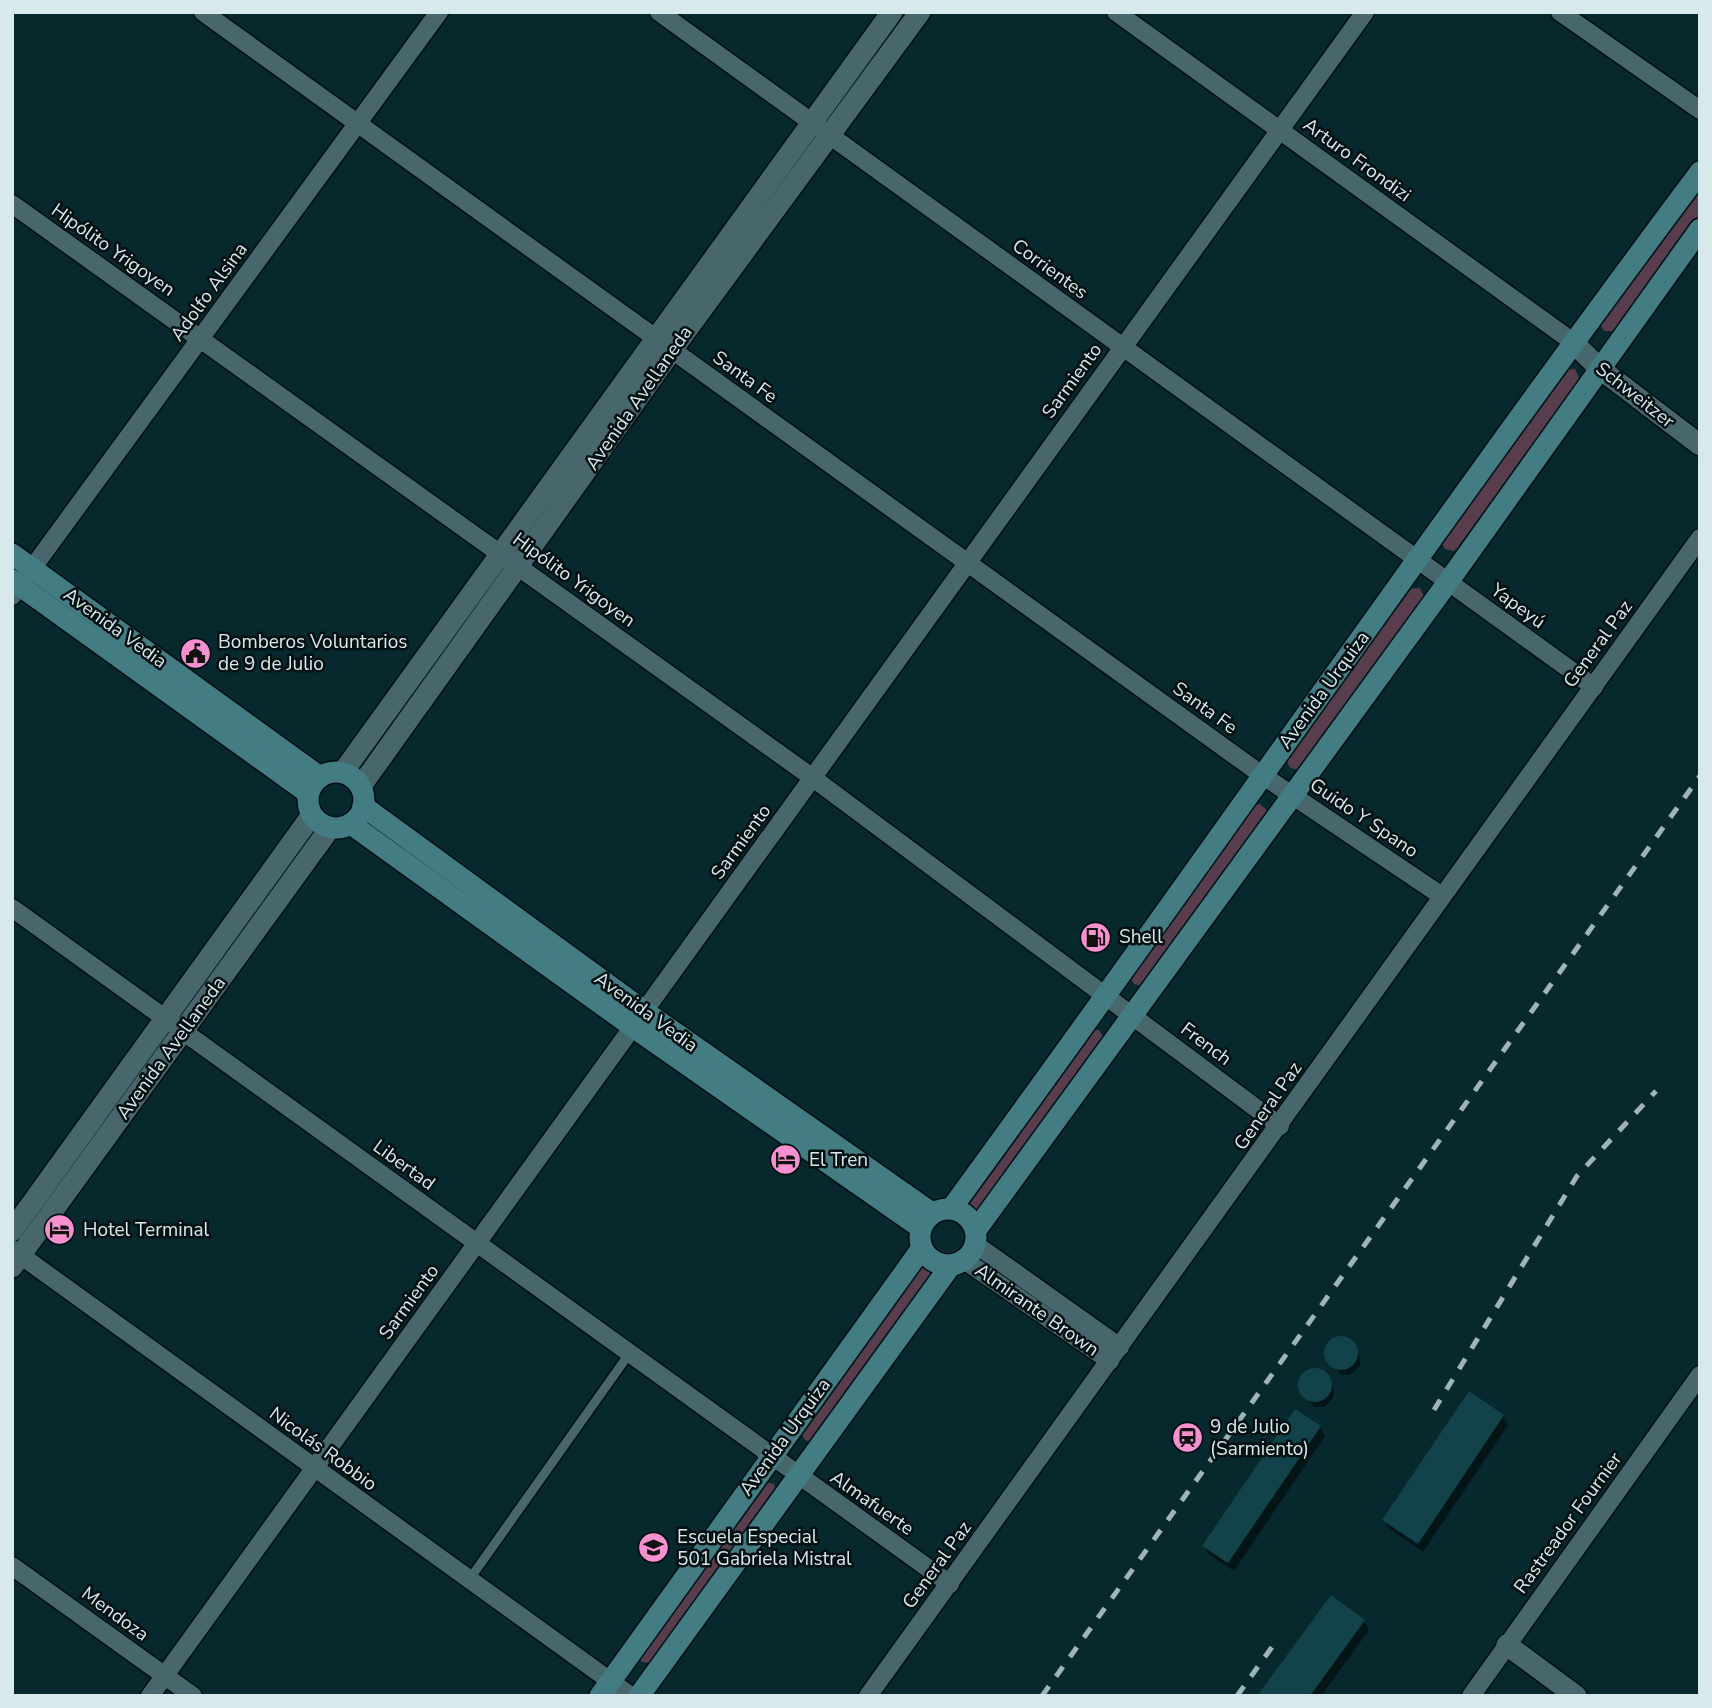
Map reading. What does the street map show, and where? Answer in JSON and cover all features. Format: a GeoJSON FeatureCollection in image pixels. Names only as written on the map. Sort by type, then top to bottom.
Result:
{"type":"FeatureCollection","features":[{"type":"Feature","properties":{"kind":"main road","name":"Avenida Urquiza"},"geometry":{"type":"LineString","coordinates":[[605,1689],[932,1225],[1107,996],[1573,342],[1700,172]]}},
{"type":"Feature","properties":{"kind":"main road","name":"Avenida Urquiza"},"geometry":{"type":"LineString","coordinates":[[639,1696],[966,1250],[1132,1015],[1448,582],[1700,229]]}},
{"type":"Feature","properties":{"kind":"main road","name":"Avenida Vedia"},"geometry":{"type":"LineString","coordinates":[[12,554],[19,583],[173,683],[314,785]]}},
{"type":"Feature","properties":{"kind":"main road","name":"Avenida Vedia"},"geometry":{"type":"LineString","coordinates":[[343,772],[362,796],[638,1019]]}},
{"type":"Feature","properties":{"kind":"main road"},"geometry":{"type":"LineString","coordinates":[[312,816],[314,785],[343,772]]}},
{"type":"Feature","properties":{"kind":"main road"},"geometry":{"type":"LineString","coordinates":[[340,826],[362,796]]}},
{"type":"Feature","properties":{"kind":"main road","name":"Avenida Vedia"},"geometry":{"type":"LineString","coordinates":[[312,816],[340,826],[638,1019],[932,1225]]}},
{"type":"Feature","properties":{"kind":"main road"},"geometry":{"type":"LineString","coordinates":[[966,1215],[966,1250],[937,1263],[932,1225],[966,1215]]}},
{"type":"Feature","properties":{"kind":"street","name":"Santa Fe"},"geometry":{"type":"LineString","coordinates":[[204,12],[1262,775]]}},
{"type":"Feature","properties":{"kind":"street","name":"Adolfo Alsina"},"geometry":{"type":"LineString","coordinates":[[19,583],[202,339],[356,122],[439,12]]}},
{"type":"Feature","properties":{"kind":"street","name":"Corrientes"},"geometry":{"type":"LineString","coordinates":[[659,12],[1418,560]]}},
{"type":"Feature","properties":{"kind":"street","name":"Avenida Avellaneda"},"geometry":{"type":"LineString","coordinates":[[343,772],[502,554],[654,337],[892,12]]}},
{"type":"Feature","properties":{"kind":"street","name":"Avenida Avellaneda"},"geometry":{"type":"LineString","coordinates":[[362,796],[672,350],[919,12]]}},
{"type":"Feature","properties":{"kind":"street","name":"Arturo Frondizi"},"geometry":{"type":"LineString","coordinates":[[1116,12],[1573,342]]}},
{"type":"Feature","properties":{"kind":"street","name":"Sarmiento"},"geometry":{"type":"LineString","coordinates":[[150,1696],[1365,12]]}},
{"type":"Feature","properties":{"kind":"street"},"geometry":{"type":"LineString","coordinates":[[1560,12],[1700,110]]}},
{"type":"Feature","properties":{"kind":"street","name":"Hipólito Yrigoyen"},"geometry":{"type":"LineString","coordinates":[[12,204],[813,778],[1107,996]]}},
{"type":"Feature","properties":{"kind":"street","name":"Schweitzer"},"geometry":{"type":"LineString","coordinates":[[1573,342],[1599,369],[1700,445]]}},
{"type":"Feature","properties":{"kind":"street","name":"General Paz"},"geometry":{"type":"LineString","coordinates":[[868,1696],[1700,538]]}},
{"type":"Feature","properties":{"kind":"street","name":"Yapeyú"},"geometry":{"type":"LineString","coordinates":[[1418,560],[1594,687]]}},
{"type":"Feature","properties":{"kind":"street","name":"Guido Y Spano"},"geometry":{"type":"LineString","coordinates":[[1262,775],[1442,896]]}},
{"type":"Feature","properties":{"kind":"street","name":"Avenida Avellaneda"},"geometry":{"type":"LineString","coordinates":[[12,1231],[312,816]]}},
{"type":"Feature","properties":{"kind":"street","name":"Avenida Avellaneda"},"geometry":{"type":"LineString","coordinates":[[15,1257],[340,826]]}},
{"type":"Feature","properties":{"kind":"street","name":"Libertad"},"geometry":{"type":"LineString","coordinates":[[12,908],[771,1456]]}},
{"type":"Feature","properties":{"kind":"street","name":"French"},"geometry":{"type":"LineString","coordinates":[[1107,996],[1280,1126]]}},
{"type":"Feature","properties":{"kind":"street","name":"Almirante Brown"},"geometry":{"type":"LineString","coordinates":[[966,1250],[1115,1354]]}},
{"type":"Feature","properties":{"kind":"street","name":"Nicolás Robbio"},"geometry":{"type":"LineString","coordinates":[[15,1257],[468,1581],[605,1689],[631,1696]]}},
{"type":"Feature","properties":{"kind":"street","name":"Rastreador Fournier"},"geometry":{"type":"LineString","coordinates":[[1471,1696],[1700,1375]]}},
{"type":"Feature","properties":{"kind":"street","name":"Almafuerte"},"geometry":{"type":"LineString","coordinates":[[771,1456],[950,1584]]}},
{"type":"Feature","properties":{"kind":"street","name":"Mendoza"},"geometry":{"type":"LineString","coordinates":[[12,1566],[193,1696]]}},
{"type":"Feature","properties":{"kind":"street"},"geometry":{"type":"LineString","coordinates":[[1507,1645],[1576,1696]]}},
{"type":"Feature","properties":{"kind":"lane"},"geometry":{"type":"LineString","coordinates":[[468,1581],[629,1354]]}},
{"type":"Feature","properties":{"kind":"shaded area"},"geometry":{"type":"Polygon","coordinates":[[[1700,185],[1700,216],[1615,331],[1604,331],[1600,324],[1700,185]]]}},
{"type":"Feature","properties":{"kind":"shaded area"},"geometry":{"type":"Polygon","coordinates":[[[1575,369],[1580,380],[1458,547],[1454,551],[1445,549],[1441,541],[1565,370],[1575,369]]]}},
{"type":"Feature","properties":{"kind":"shaded area"},"geometry":{"type":"Polygon","coordinates":[[[1420,588],[1425,599],[1299,770],[1290,768],[1286,760],[1288,755],[1411,589],[1420,588]]]}},
{"type":"Feature","properties":{"kind":"shaded area"},"geometry":{"type":"Polygon","coordinates":[[[1260,804],[1269,812],[1142,986],[1134,984],[1130,977],[1254,805],[1260,804]]]}},
{"type":"Feature","properties":{"kind":"shaded area"},"geometry":{"type":"Polygon","coordinates":[[[1093,1030],[1099,1030],[1104,1038],[978,1212],[969,1211],[965,1203],[1093,1030]]]}},
{"type":"Feature","properties":{"kind":"shaded area"},"geometry":{"type":"Polygon","coordinates":[[[932,1260],[939,1265],[811,1442],[805,1440],[801,1433],[925,1261],[932,1260]]]}},
{"type":"Feature","properties":{"kind":"shaded area"},"geometry":{"type":"Polygon","coordinates":[[[765,1482],[774,1484],[776,1490],[650,1663],[642,1662],[638,1657],[765,1482]]]}},
{"type":"Feature","properties":{"kind":"building"},"geometry":{"type":"Polygon","coordinates":[[[1341,1336],[1353,1341],[1358,1353],[1353,1365],[1341,1370],[1329,1365],[1324,1353],[1329,1341],[1341,1336]]]}},
{"type":"Feature","properties":{"kind":"building"},"geometry":{"type":"Polygon","coordinates":[[[1315,1368],[1327,1373],[1332,1385],[1327,1397],[1315,1402],[1303,1397],[1298,1385],[1303,1373],[1315,1368]]]}},
{"type":"Feature","properties":{"kind":"building"},"geometry":{"type":"Polygon","coordinates":[[[1469,1391],[1504,1415],[1418,1544],[1382,1520],[1469,1391]]]}},
{"type":"Feature","properties":{"kind":"building"},"geometry":{"type":"Polygon","coordinates":[[[1295,1409],[1321,1426],[1228,1563],[1202,1546],[1295,1409]]]}},
{"type":"Feature","properties":{"kind":"building"},"geometry":{"type":"Polygon","coordinates":[[[1331,1595],[1365,1620],[1310,1696],[1257,1696],[1331,1595]]]}},
{"type":"Feature","properties":{"kind":"railway"},"geometry":{"type":"LineString","coordinates":[[1042,1696],[1700,776]]}},
{"type":"Feature","properties":{"kind":"railway"},"geometry":{"type":"LineString","coordinates":[[1434,1410],[1577,1176],[1656,1091]]}},
{"type":"Feature","properties":{"kind":"railway"},"geometry":{"type":"LineString","coordinates":[[1237,1696],[1277,1640]]}},
{"type":"Feature","properties":{"kind":"place","name":"Bomberos Voluntarios de 9 de Julio"},"geometry":{"type":"Point","coordinates":[195,653]}},
{"type":"Feature","properties":{"kind":"place","name":"Shell"},"geometry":{"type":"Point","coordinates":[1096,937]}},
{"type":"Feature","properties":{"kind":"place","name":"El Tren"},"geometry":{"type":"Point","coordinates":[786,1160]}},
{"type":"Feature","properties":{"kind":"place","name":"Hotel Terminal"},"geometry":{"type":"Point","coordinates":[60,1230]}},
{"type":"Feature","properties":{"kind":"place","name":"9 de Julio (Sarmiento)"},"geometry":{"type":"Point","coordinates":[1187,1438]}},
{"type":"Feature","properties":{"kind":"place","name":"Escuela Especial 501 Gabriela Mistral"},"geometry":{"type":"Point","coordinates":[654,1548]}}]}
